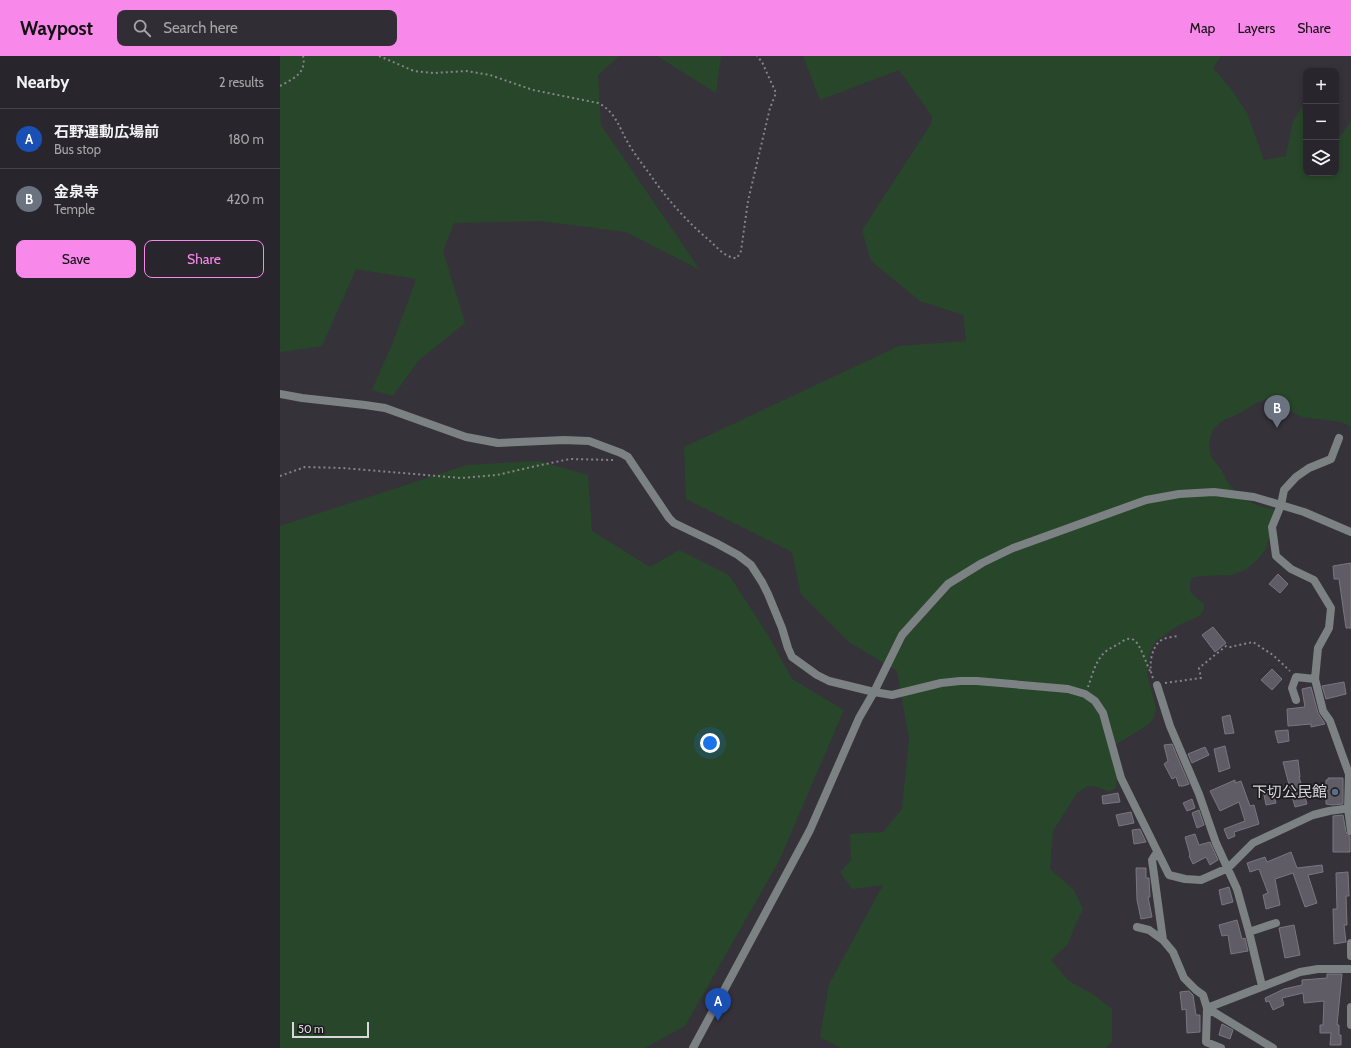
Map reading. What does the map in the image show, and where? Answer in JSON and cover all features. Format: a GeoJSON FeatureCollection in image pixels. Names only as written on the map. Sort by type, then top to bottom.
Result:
{"type":"FeatureCollection","features":[{"type":"Feature","properties":{"kind":"street"},"geometry":{"type":"LineString","coordinates":[[280,394],[385,408],[466,437],[498,443],[564,440],[589,441],[621,453],[628,457],[669,518],[674,523],[716,542],[738,555],[751,566],[768,594],[792,657],[817,675],[829,681],[892,695],[941,683],[960,681],[977,681],[1068,689],[1085,694],[1094,701],[1103,713],[1121,778],[1168,875],[1185,879],[1201,880],[1228,868],[1253,843],[1321,812],[1350,808]]}},
{"type":"Feature","properties":{"kind":"street"},"geometry":{"type":"LineString","coordinates":[[1340,438],[1331,459],[1309,468],[1296,477],[1284,490],[1281,505],[1272,527],[1276,556],[1291,569],[1314,580],[1331,608],[1330,628],[1318,648],[1315,679],[1323,711],[1330,721],[1349,774],[1351,831]]}},
{"type":"Feature","properties":{"kind":"street"},"geometry":{"type":"LineString","coordinates":[[695,1047],[810,830],[859,718],[874,692],[902,635],[948,584],[982,563],[1013,548],[1146,500],[1179,494],[1214,492],[1254,497],[1304,512],[1351,532]]}},
{"type":"Feature","properties":{"kind":"street"},"geometry":{"type":"LineString","coordinates":[[1296,700],[1292,688],[1296,677],[1315,679]]}},
{"type":"Feature","properties":{"kind":"street"},"geometry":{"type":"LineString","coordinates":[[1157,685],[1170,726],[1199,794],[1216,843],[1237,889],[1262,986]]}},
{"type":"Feature","properties":{"kind":"street"},"geometry":{"type":"LineString","coordinates":[[1157,852],[1152,860],[1163,940]]}},
{"type":"Feature","properties":{"kind":"street"},"geometry":{"type":"LineString","coordinates":[[1249,932],[1276,923]]}},
{"type":"Feature","properties":{"kind":"street"},"geometry":{"type":"LineString","coordinates":[[1137,927],[1149,930],[1163,940],[1173,952],[1184,978],[1203,995],[1208,1008],[1206,1042],[1221,1048]]}},
{"type":"Feature","properties":{"kind":"street"},"geometry":{"type":"LineString","coordinates":[[1351,943],[1351,956]]}},
{"type":"Feature","properties":{"kind":"street"},"geometry":{"type":"LineString","coordinates":[[1208,1008],[1300,972],[1318,969],[1351,969]]}},
{"type":"Feature","properties":{"kind":"street"},"geometry":{"type":"LineString","coordinates":[[1351,1007],[1351,1025]]}},
{"type":"Feature","properties":{"kind":"street"},"geometry":{"type":"LineString","coordinates":[[1208,1008],[1273,1048]]}},
{"type":"Feature","properties":{"kind":"path"},"geometry":{"type":"LineString","coordinates":[[280,86],[298,75],[303,69],[305,62],[303,56]]}},
{"type":"Feature","properties":{"kind":"path"},"geometry":{"type":"LineString","coordinates":[[379,56],[414,71],[434,73],[466,71],[484,74],[533,90],[598,102],[607,107],[649,174],[674,206],[697,230],[729,258],[737,258],[741,252],[748,201],[770,108],[776,93],[762,62],[757,56]]}},
{"type":"Feature","properties":{"kind":"path"},"geometry":{"type":"LineString","coordinates":[[280,476],[304,467],[351,468],[461,478],[497,475],[570,459],[604,459],[632,463]]}},
{"type":"Feature","properties":{"kind":"path"},"geometry":{"type":"LineString","coordinates":[[1085,694],[1099,660],[1105,652],[1125,639],[1130,638],[1140,646],[1145,662],[1152,674],[1152,658],[1155,647],[1161,641],[1179,636]]}},
{"type":"Feature","properties":{"kind":"path"},"geometry":{"type":"LineString","coordinates":[[1157,685],[1201,678],[1199,668],[1226,646],[1230,647],[1253,642],[1273,656],[1296,677]]}},
{"type":"Feature","properties":{"kind":"green space"},"geometry":{"type":"Polygon","coordinates":[[[280,56],[619,56],[598,75],[601,125],[700,270],[626,232],[541,221],[454,223],[443,251],[465,323],[419,360],[393,396],[372,390],[393,342],[416,279],[356,269],[322,346],[280,352],[280,56]]]}},
{"type":"Feature","properties":{"kind":"green space"},"geometry":{"type":"Polygon","coordinates":[[[657,56],[721,56],[716,93],[657,56]]]}},
{"type":"Feature","properties":{"kind":"green space"},"geometry":{"type":"Polygon","coordinates":[[[803,56],[1221,56],[1213,68],[1231,89],[1247,113],[1264,160],[1286,156],[1292,124],[1302,106],[1303,176],[1339,176],[1339,137],[1351,122],[1351,427],[1342,422],[1302,417],[1268,399],[1256,403],[1242,412],[1222,421],[1213,429],[1209,442],[1211,457],[1222,471],[1229,485],[1246,500],[1262,507],[1273,509],[1278,513],[1274,530],[1269,537],[1266,549],[1246,570],[1231,575],[1201,576],[1191,578],[1191,592],[1204,604],[1204,609],[1200,616],[1179,625],[1156,641],[1149,654],[1147,673],[1156,709],[1154,717],[1148,725],[1115,745],[1117,777],[1116,788],[1109,792],[1098,787],[1088,786],[1077,793],[1053,831],[1050,869],[1074,890],[1083,909],[1068,944],[1051,960],[1069,981],[1094,995],[1112,1009],[1112,1042],[1106,1048],[840,1048],[820,1037],[829,984],[883,885],[852,889],[840,872],[851,860],[850,834],[883,832],[902,809],[909,739],[897,671],[849,642],[801,594],[792,552],[686,499],[684,447],[899,346],[966,341],[963,315],[920,301],[871,261],[862,230],[931,124],[932,116],[899,70],[820,100],[803,56]]]}},
{"type":"Feature","properties":{"kind":"green space"},"geometry":{"type":"Polygon","coordinates":[[[539,461],[588,475],[592,531],[650,567],[679,550],[729,575],[768,635],[792,679],[844,710],[779,861],[685,1026],[645,1048],[280,1048],[280,526],[467,465],[539,461]]]}},
{"type":"Feature","properties":{"kind":"building"},"geometry":{"type":"Polygon","coordinates":[[[1351,563],[1351,628],[1346,628],[1339,579],[1334,579],[1333,566],[1351,563]]]}},
{"type":"Feature","properties":{"kind":"building"},"geometry":{"type":"Polygon","coordinates":[[[1278,574],[1288,584],[1280,593],[1269,584],[1278,574]]]}},
{"type":"Feature","properties":{"kind":"building"},"geometry":{"type":"Polygon","coordinates":[[[1213,627],[1226,643],[1215,652],[1202,635],[1213,627]]]}},
{"type":"Feature","properties":{"kind":"building"},"geometry":{"type":"Polygon","coordinates":[[[1272,669],[1282,679],[1272,690],[1261,680],[1272,669]]]}},
{"type":"Feature","properties":{"kind":"building"},"geometry":{"type":"Polygon","coordinates":[[[1344,682],[1346,694],[1326,699],[1322,686],[1344,682]]]}},
{"type":"Feature","properties":{"kind":"building"},"geometry":{"type":"Polygon","coordinates":[[[1311,687],[1318,713],[1325,724],[1311,727],[1311,724],[1288,726],[1287,709],[1305,707],[1302,689],[1311,687]]]}},
{"type":"Feature","properties":{"kind":"building"},"geometry":{"type":"Polygon","coordinates":[[[1230,715],[1234,733],[1225,734],[1222,717],[1230,715]]]}},
{"type":"Feature","properties":{"kind":"building"},"geometry":{"type":"Polygon","coordinates":[[[1288,730],[1289,741],[1278,743],[1275,731],[1288,730]]]}},
{"type":"Feature","properties":{"kind":"building"},"geometry":{"type":"Polygon","coordinates":[[[1172,744],[1189,784],[1179,786],[1176,777],[1172,779],[1164,764],[1168,761],[1164,745],[1172,744]]]}},
{"type":"Feature","properties":{"kind":"building"},"geometry":{"type":"Polygon","coordinates":[[[1225,746],[1230,768],[1219,772],[1214,749],[1225,746]]]}},
{"type":"Feature","properties":{"kind":"building"},"geometry":{"type":"Polygon","coordinates":[[[1205,747],[1209,755],[1192,763],[1188,754],[1205,747]]]}},
{"type":"Feature","properties":{"kind":"building"},"geometry":{"type":"Polygon","coordinates":[[[1298,760],[1299,777],[1307,804],[1295,807],[1283,762],[1298,760]]]}},
{"type":"Feature","properties":{"kind":"building","name":"下切公民館"},"geometry":{"type":"Polygon","coordinates":[[[1328,778],[1343,778],[1343,804],[1326,804],[1326,780],[1328,780],[1328,778]]]}},
{"type":"Feature","properties":{"kind":"building"},"geometry":{"type":"Polygon","coordinates":[[[1235,780],[1235,783],[1241,781],[1250,806],[1254,805],[1259,824],[1234,832],[1235,836],[1228,839],[1224,829],[1245,821],[1239,802],[1220,811],[1210,791],[1235,780]]]}},
{"type":"Feature","properties":{"kind":"building"},"geometry":{"type":"Polygon","coordinates":[[[1273,788],[1276,803],[1266,805],[1263,790],[1273,788]]]}},
{"type":"Feature","properties":{"kind":"building"},"geometry":{"type":"Polygon","coordinates":[[[1118,793],[1120,802],[1103,804],[1102,796],[1118,793]]]}},
{"type":"Feature","properties":{"kind":"building"},"geometry":{"type":"Polygon","coordinates":[[[1192,799],[1195,808],[1187,811],[1183,803],[1192,799]]]}},
{"type":"Feature","properties":{"kind":"building"},"geometry":{"type":"Polygon","coordinates":[[[1199,810],[1204,825],[1197,828],[1192,813],[1199,810]]]}},
{"type":"Feature","properties":{"kind":"building"},"geometry":{"type":"Polygon","coordinates":[[[1131,812],[1134,823],[1119,826],[1116,815],[1131,812]]]}},
{"type":"Feature","properties":{"kind":"building"},"geometry":{"type":"Polygon","coordinates":[[[1343,815],[1346,832],[1350,836],[1350,852],[1333,852],[1333,816],[1343,815]]]}},
{"type":"Feature","properties":{"kind":"building"},"geometry":{"type":"Polygon","coordinates":[[[1140,829],[1146,842],[1134,844],[1132,830],[1140,829]]]}},
{"type":"Feature","properties":{"kind":"building"},"geometry":{"type":"Polygon","coordinates":[[[1195,834],[1199,845],[1210,842],[1218,860],[1210,865],[1206,857],[1193,864],[1189,856],[1185,837],[1195,834]]]}},
{"type":"Feature","properties":{"kind":"building"},"geometry":{"type":"Polygon","coordinates":[[[1291,852],[1297,868],[1322,865],[1323,872],[1308,875],[1317,903],[1305,907],[1293,873],[1275,879],[1280,905],[1266,909],[1263,895],[1268,893],[1259,869],[1250,872],[1247,863],[1265,857],[1267,862],[1291,852]]]}},
{"type":"Feature","properties":{"kind":"building"},"geometry":{"type":"Polygon","coordinates":[[[1136,868],[1146,868],[1146,878],[1149,878],[1150,897],[1148,897],[1152,917],[1141,919],[1137,900],[1136,868]]]}},
{"type":"Feature","properties":{"kind":"building"},"geometry":{"type":"Polygon","coordinates":[[[1348,872],[1349,896],[1346,896],[1347,925],[1344,925],[1346,942],[1334,944],[1333,909],[1337,909],[1336,873],[1348,872]]]}},
{"type":"Feature","properties":{"kind":"building"},"geometry":{"type":"Polygon","coordinates":[[[1229,887],[1233,902],[1222,905],[1219,890],[1229,887]]]}},
{"type":"Feature","properties":{"kind":"building"},"geometry":{"type":"Polygon","coordinates":[[[1237,920],[1242,939],[1245,938],[1248,951],[1231,954],[1228,935],[1222,936],[1219,925],[1237,920]]]}},
{"type":"Feature","properties":{"kind":"building"},"geometry":{"type":"Polygon","coordinates":[[[1294,925],[1300,955],[1285,958],[1279,928],[1294,925]]]}},
{"type":"Feature","properties":{"kind":"building"},"geometry":{"type":"Polygon","coordinates":[[[1327,974],[1342,974],[1337,1025],[1339,1025],[1339,1035],[1341,1035],[1341,1045],[1330,1045],[1331,1033],[1320,1033],[1320,1025],[1323,1025],[1324,1001],[1304,1003],[1303,993],[1282,998],[1284,1005],[1273,1010],[1269,1001],[1266,1002],[1265,998],[1284,989],[1302,985],[1302,980],[1327,978],[1327,974]]]}},
{"type":"Feature","properties":{"kind":"building"},"geometry":{"type":"Polygon","coordinates":[[[1189,991],[1193,995],[1196,1015],[1200,1015],[1200,1032],[1187,1033],[1186,1009],[1182,1010],[1180,992],[1189,991]]]}},
{"type":"Feature","properties":{"kind":"building"},"geometry":{"type":"Polygon","coordinates":[[[1222,1024],[1233,1030],[1230,1039],[1219,1035],[1222,1024]]]}},
{"type":"Feature","properties":{"kind":"place","name":"金泉寺"},"geometry":{"type":"Point","coordinates":[1277,428]}},
{"type":"Feature","properties":{"kind":"place","name":"下切公民館"},"geometry":{"type":"Point","coordinates":[1335,792]}},
{"type":"Feature","properties":{"kind":"place","name":"石野運動広場前"},"geometry":{"type":"Point","coordinates":[718,1021]}}]}
